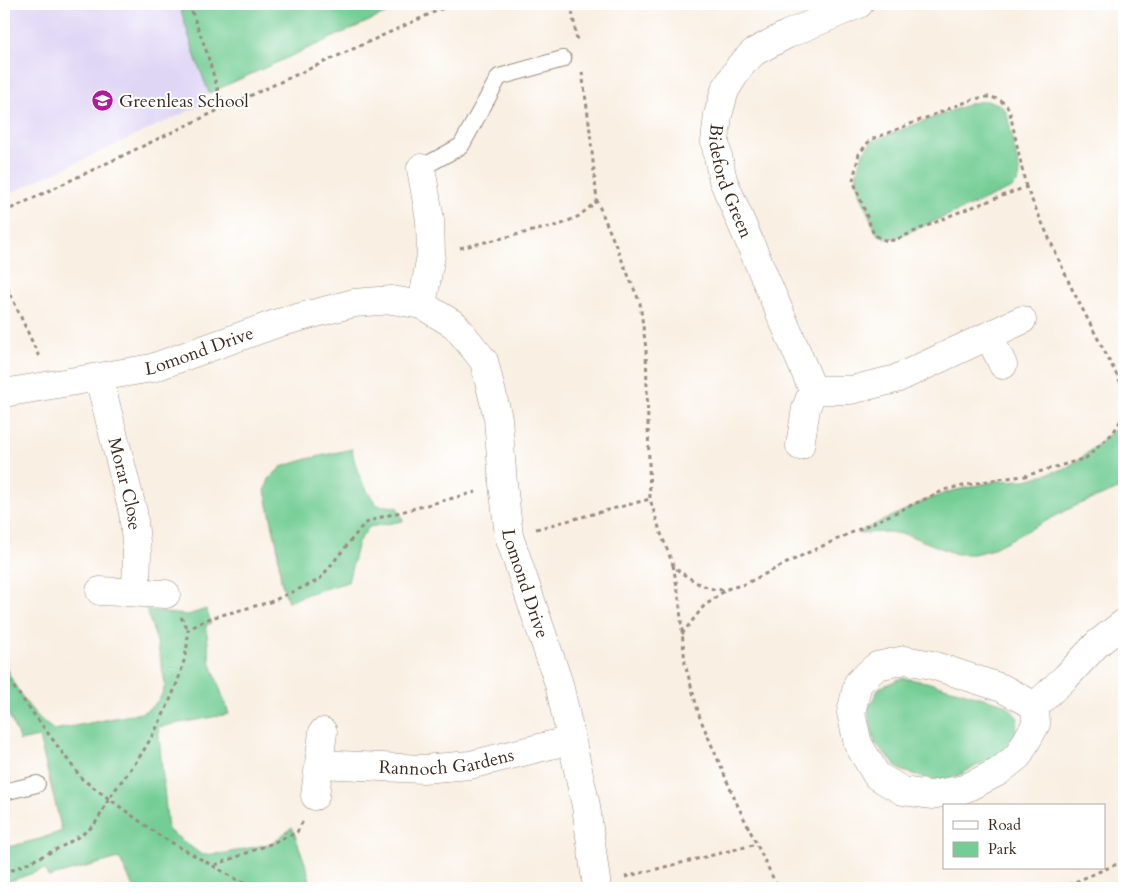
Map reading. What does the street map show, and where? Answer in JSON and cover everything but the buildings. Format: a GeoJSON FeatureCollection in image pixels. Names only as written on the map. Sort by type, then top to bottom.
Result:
{"type":"FeatureCollection","features":[{"type":"Feature","properties":{"kind":"street","name":"Bideford Green"},"geometry":{"type":"LineString","coordinates":[[814,390],[723,180],[715,142],[718,114],[725,90],[740,66],[754,52],[788,34],[859,4]]}},
{"type":"Feature","properties":{"kind":"street"},"geometry":{"type":"LineString","coordinates":[[420,168],[430,220],[431,255],[422,305]]}},
{"type":"Feature","properties":{"kind":"street","name":"Lomond Drive"},"geometry":{"type":"LineString","coordinates":[[4,393],[152,368],[278,323],[354,303],[392,300],[422,305],[455,324],[484,361],[498,418],[509,536],[559,684],[586,806],[596,886]]}},
{"type":"Feature","properties":{"kind":"street"},"geometry":{"type":"LineString","coordinates":[[800,446],[806,408],[814,390],[851,390],[896,379],[1022,320]]}},
{"type":"Feature","properties":{"kind":"street"},"geometry":{"type":"LineString","coordinates":[[988,336],[1003,365]]}},
{"type":"Feature","properties":{"kind":"street","name":"Morar Close"},"geometry":{"type":"LineString","coordinates":[[99,378],[133,512],[137,552],[136,592]]}},
{"type":"Feature","properties":{"kind":"street"},"geometry":{"type":"LineString","coordinates":[[100,591],[166,594]]}},
{"type":"Feature","properties":{"kind":"street"},"geometry":{"type":"LineString","coordinates":[[1035,706],[1097,644],[1124,623]]}},
{"type":"Feature","properties":{"kind":"street"},"geometry":{"type":"LineString","coordinates":[[905,660],[932,665],[1002,688],[1035,706],[1036,724],[1018,756],[998,772],[964,789],[932,795],[903,791],[877,776],[858,744],[851,713],[858,683],[877,666],[905,660]]}},
{"type":"Feature","properties":{"kind":"street"},"geometry":{"type":"LineString","coordinates":[[315,796],[323,732]]}},
{"type":"Feature","properties":{"kind":"street","name":"Rannoch Gardens"},"geometry":{"type":"LineString","coordinates":[[319,764],[423,769],[470,765],[571,740]]}},
{"type":"Feature","properties":{"kind":"lane"},"geometry":{"type":"LineString","coordinates":[[420,168],[461,146],[499,77],[563,60]]}},
{"type":"Feature","properties":{"kind":"lane"},"geometry":{"type":"LineString","coordinates":[[4,792],[37,784]]}},
{"type":"Feature","properties":{"kind":"path"},"geometry":{"type":"LineString","coordinates":[[190,4],[206,50],[222,108]]}},
{"type":"Feature","properties":{"kind":"path"},"geometry":{"type":"LineString","coordinates":[[4,212],[222,108],[452,4]]}},
{"type":"Feature","properties":{"kind":"path"},"geometry":{"type":"LineString","coordinates":[[571,4],[578,47]]}},
{"type":"Feature","properties":{"kind":"path"},"geometry":{"type":"LineString","coordinates":[[581,65],[597,201],[640,303],[646,349],[650,499],[673,565],[679,597],[685,664],[700,718],[736,802],[778,888]]}},
{"type":"Feature","properties":{"kind":"path"},"geometry":{"type":"LineString","coordinates":[[1026,187],[954,214],[895,240],[887,241],[874,235],[853,180],[859,154],[870,140],[971,100],[992,97],[1001,101],[1007,106],[1010,113],[1026,187],[1072,289],[1124,386],[1124,395]]}},
{"type":"Feature","properties":{"kind":"path"},"geometry":{"type":"LineString","coordinates":[[431,255],[562,224],[579,216],[597,201]]}},
{"type":"Feature","properties":{"kind":"path"},"geometry":{"type":"LineString","coordinates":[[4,280],[52,386]]}},
{"type":"Feature","properties":{"kind":"path"},"geometry":{"type":"LineString","coordinates":[[673,565],[680,572],[699,584],[716,590],[745,584],[805,554],[947,489],[1025,476],[1086,458],[1113,433],[1121,420],[1124,408]]}},
{"type":"Feature","properties":{"kind":"path"},"geometry":{"type":"LineString","coordinates":[[4,874],[63,845],[89,830],[98,820],[108,799],[141,753],[159,722],[180,674],[189,642],[188,630],[207,619],[270,602],[319,580],[364,524],[378,518],[503,484]]}},
{"type":"Feature","properties":{"kind":"path"},"geometry":{"type":"LineString","coordinates":[[509,536],[650,499]]}},
{"type":"Feature","properties":{"kind":"path"},"geometry":{"type":"LineString","coordinates":[[681,634],[703,607],[727,589]]}},
{"type":"Feature","properties":{"kind":"path"},"geometry":{"type":"LineString","coordinates":[[4,674],[82,779],[160,836],[252,888]]}},
{"type":"Feature","properties":{"kind":"path"},"geometry":{"type":"LineString","coordinates":[[214,865],[274,843],[297,832],[315,796]]}},
{"type":"Feature","properties":{"kind":"path"},"geometry":{"type":"LineString","coordinates":[[596,886],[756,844]]}},
{"type":"Feature","properties":{"kind":"path"},"geometry":{"type":"LineString","coordinates":[[1106,869],[1124,861]]}},
{"type":"Feature","properties":{"kind":"path"},"geometry":{"type":"LineString","coordinates":[[1061,888],[1103,870]]}},
{"type":"Feature","properties":{"kind":"shaded area","name":"Greenleas School"},"geometry":{"type":"Polygon","coordinates":[[[4,4],[179,4],[209,93],[195,108],[4,196],[4,4]]]}},
{"type":"Feature","properties":{"kind":"green space"},"geometry":{"type":"Polygon","coordinates":[[[179,4],[407,4],[209,93],[179,4]]]}},
{"type":"Feature","properties":{"kind":"green space"},"geometry":{"type":"Polygon","coordinates":[[[985,101],[998,104],[1007,114],[1020,175],[1017,183],[1012,188],[895,238],[888,239],[877,234],[857,181],[858,165],[872,141],[972,103],[985,101]]]}},
{"type":"Feature","properties":{"kind":"green space"},"geometry":{"type":"Polygon","coordinates":[[[1124,414],[1124,487],[1075,506],[990,550],[974,554],[956,554],[908,535],[889,532],[857,533],[948,492],[997,481],[1026,480],[1064,469],[1080,459],[1117,428],[1124,414]]]}},
{"type":"Feature","properties":{"kind":"green space"},"geometry":{"type":"Polygon","coordinates":[[[352,449],[358,472],[372,498],[377,505],[397,507],[403,521],[369,527],[358,542],[348,582],[310,593],[288,602],[281,581],[277,545],[265,491],[269,479],[281,467],[352,449]]]}},
{"type":"Feature","properties":{"kind":"green space"},"geometry":{"type":"Polygon","coordinates":[[[146,609],[188,615],[206,609],[211,623],[206,625],[210,661],[229,714],[158,727],[168,830],[202,855],[226,853],[273,843],[292,827],[312,888],[134,888],[119,858],[48,877],[45,869],[4,883],[4,848],[62,831],[39,737],[20,741],[4,703],[4,664],[24,700],[45,724],[54,730],[141,713],[157,701],[163,693],[165,683],[157,642],[146,609]]]}},
{"type":"Feature","properties":{"kind":"green space"},"geometry":{"type":"Polygon","coordinates":[[[902,678],[926,682],[1005,704],[1018,718],[1015,734],[1002,753],[953,778],[932,780],[900,770],[875,743],[868,709],[879,688],[902,678]]]}},
{"type":"Feature","properties":{"kind":"place","name":"Greenleas School"},"geometry":{"type":"Point","coordinates":[103,101]}}]}
